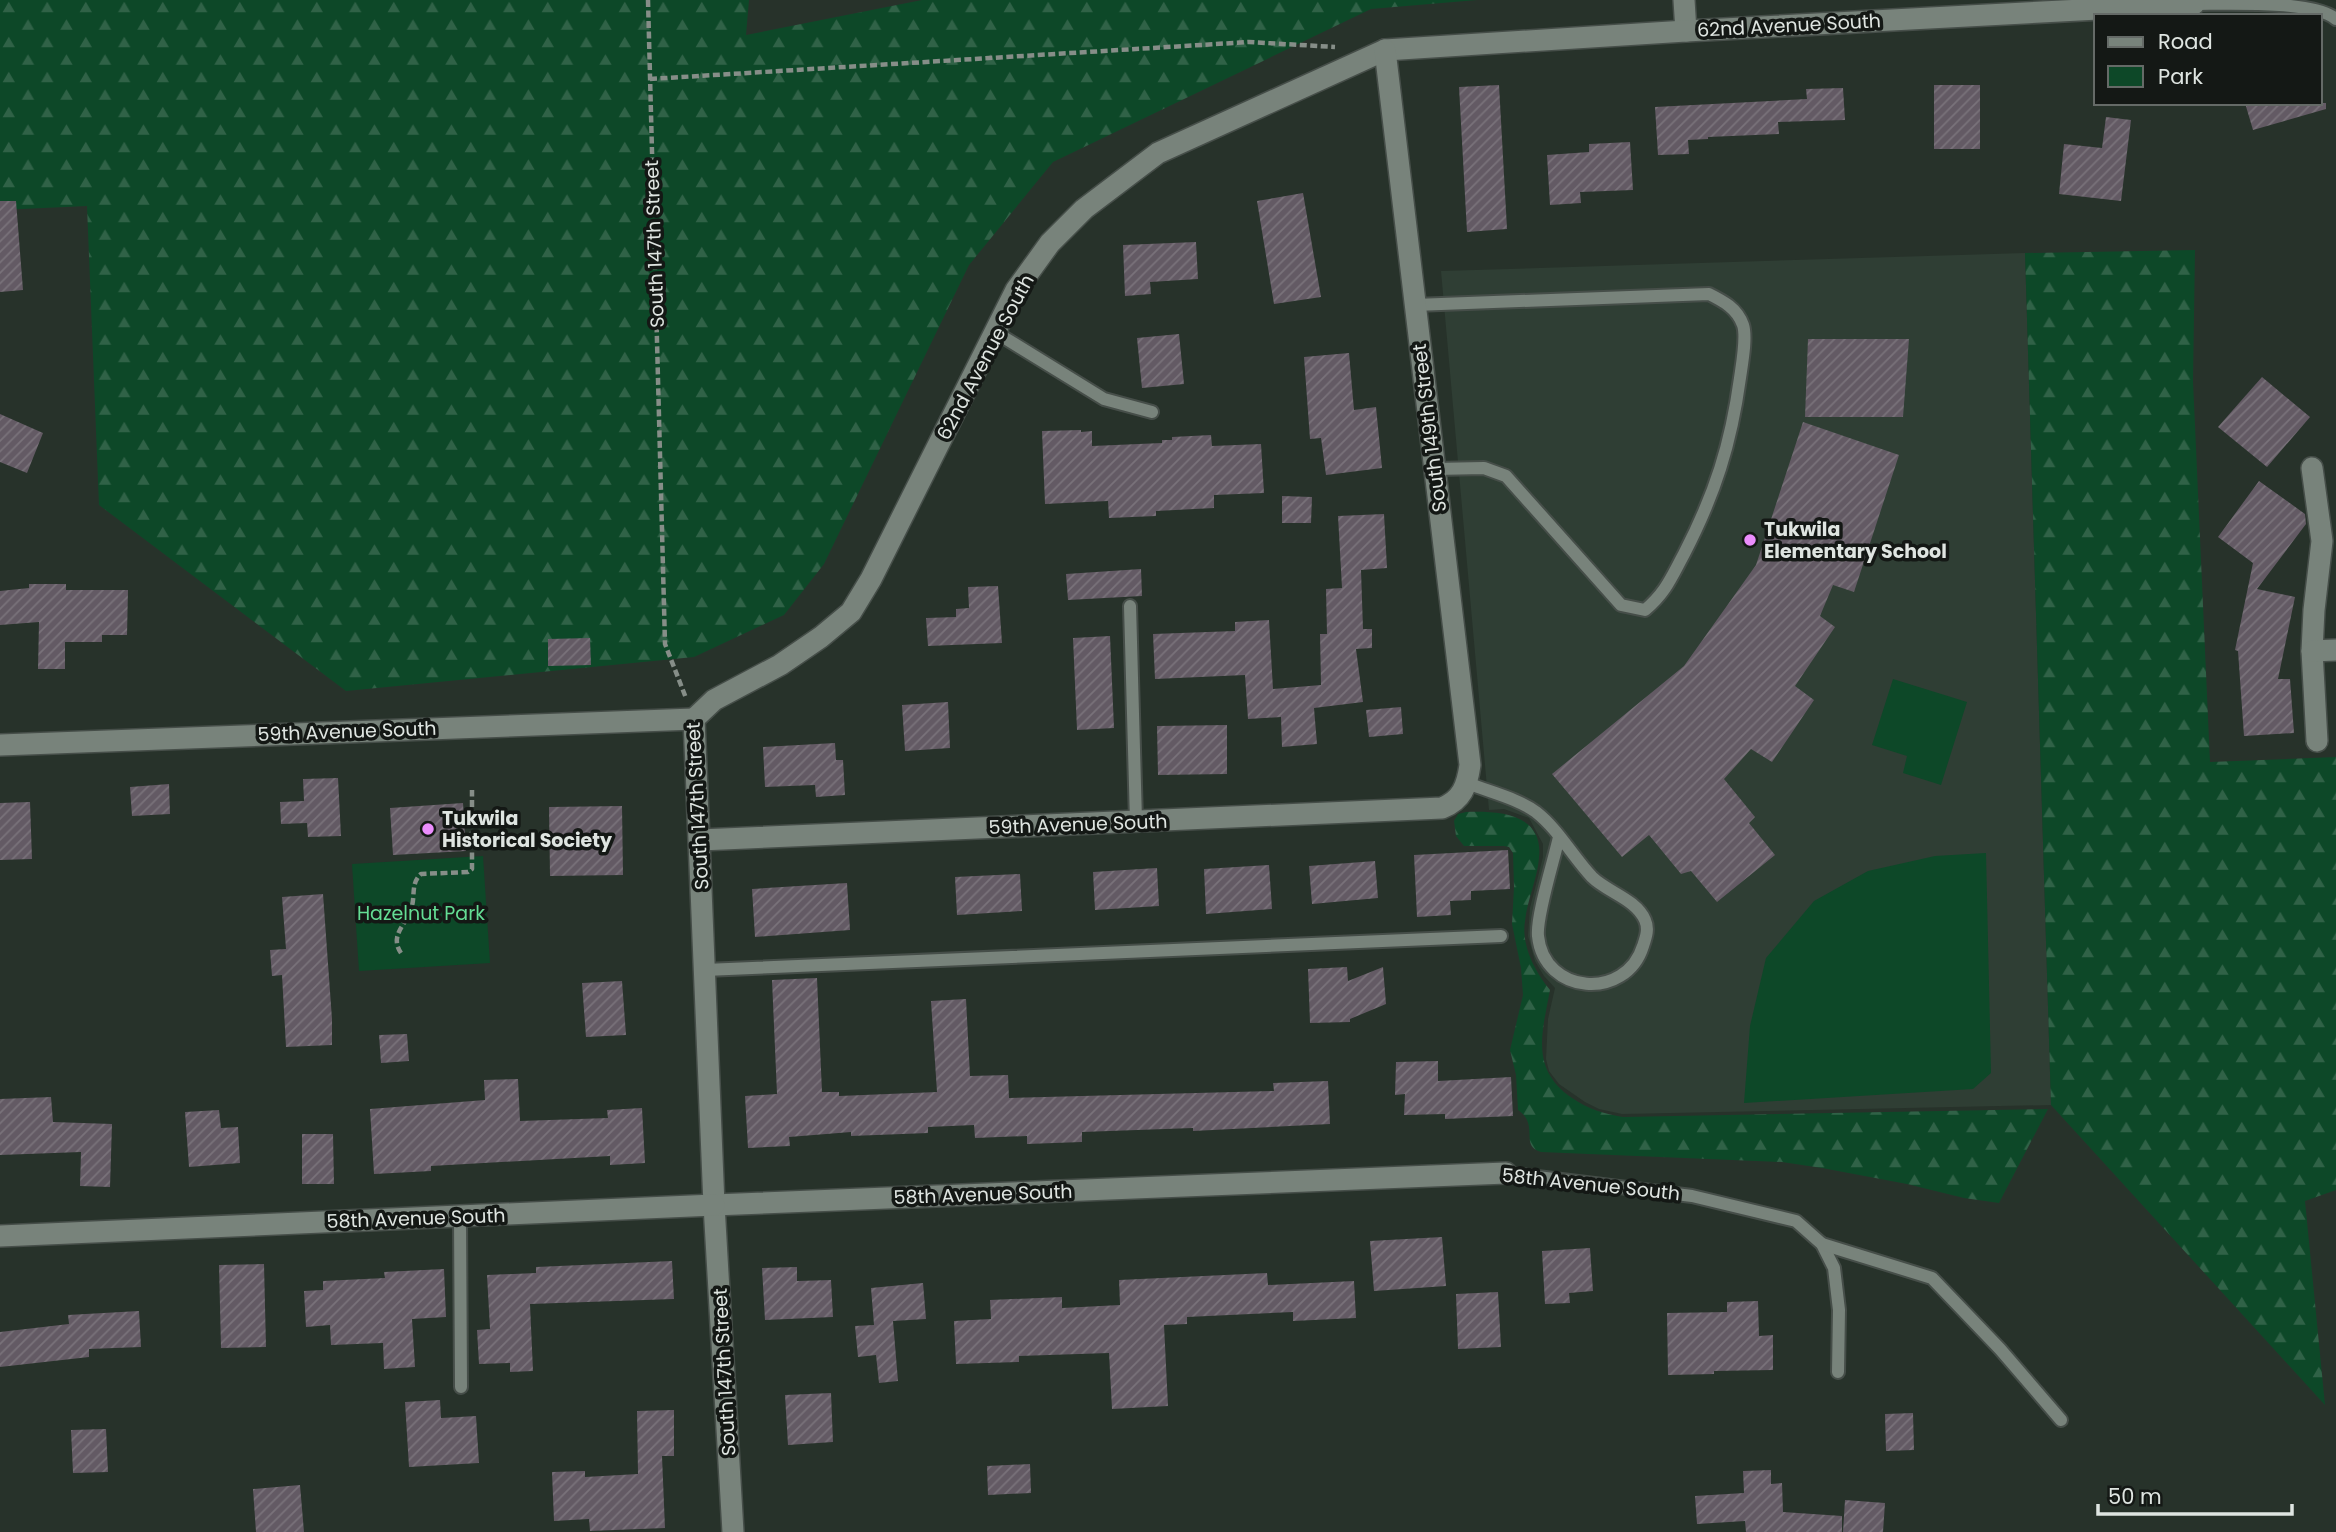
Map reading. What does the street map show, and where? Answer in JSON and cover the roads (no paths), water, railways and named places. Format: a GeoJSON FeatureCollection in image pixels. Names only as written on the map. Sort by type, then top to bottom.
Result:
{"type":"FeatureCollection","features":[{"type":"Feature","properties":{"kind":"street"},"geometry":{"type":"LineString","coordinates":[[1684,0],[1686,31]]}},
{"type":"Feature","properties":{"kind":"street","name":"62nd Avenue South"},"geometry":{"type":"LineString","coordinates":[[694,719],[713,700],[780,665],[821,638],[851,612],[871,579],[1016,290],[1050,243],[1084,209],[1158,153],[1385,50],[2194,2]]}},
{"type":"Feature","properties":{"kind":"street","name":"South 149th Street"},"geometry":{"type":"LineString","coordinates":[[1385,50],[1470,765],[1468,783]]}},
{"type":"Feature","properties":{"kind":"street"},"geometry":{"type":"LineString","coordinates":[[2312,468],[2322,541],[2312,650],[2317,741]]}},
{"type":"Feature","properties":{"kind":"street"},"geometry":{"type":"LineString","coordinates":[[2312,650],[2336,650]]}},
{"type":"Feature","properties":{"kind":"street","name":"59th Avenue South"},"geometry":{"type":"LineString","coordinates":[[0,745],[694,719]]}},
{"type":"Feature","properties":{"kind":"street","name":"South 147th Street"},"geometry":{"type":"LineString","coordinates":[[694,719],[714,1205],[733,1532]]}},
{"type":"Feature","properties":{"kind":"street","name":"59th Avenue South"},"geometry":{"type":"LineString","coordinates":[[700,840],[1442,808],[1456,802],[1468,783]]}},
{"type":"Feature","properties":{"kind":"street","name":"58th Avenue South"},"geometry":{"type":"LineString","coordinates":[[0,1236],[1506,1173]]}},
{"type":"Feature","properties":{"kind":"lane"},"geometry":{"type":"LineString","coordinates":[[2194,2],[2307,6],[2329,13],[2336,19]]}},
{"type":"Feature","properties":{"kind":"lane"},"geometry":{"type":"LineString","coordinates":[[1415,306],[1709,294],[1731,305],[1743,325],[1743,359],[1733,427],[1716,484],[1663,594],[1644,610],[1622,605],[1506,476],[1484,468],[1434,469]]}},
{"type":"Feature","properties":{"kind":"lane"},"geometry":{"type":"LineString","coordinates":[[995,332],[1104,399],[1152,412]]}},
{"type":"Feature","properties":{"kind":"lane"},"geometry":{"type":"LineString","coordinates":[[1129,606],[1136,821]]}},
{"type":"Feature","properties":{"kind":"lane"},"geometry":{"type":"LineString","coordinates":[[1468,783],[1538,813],[1593,878],[1636,908],[1645,920],[1647,933],[1641,955],[1630,970],[1612,981],[1581,984],[1566,979],[1552,968],[1544,954],[1538,936],[1559,838]]}},
{"type":"Feature","properties":{"kind":"lane"},"geometry":{"type":"LineString","coordinates":[[705,970],[1501,936]]}},
{"type":"Feature","properties":{"kind":"lane","name":"58th Avenue South"},"geometry":{"type":"LineString","coordinates":[[1506,1173],[1692,1196],[1796,1222],[1822,1244],[1834,1268],[1839,1310],[1838,1372]]}},
{"type":"Feature","properties":{"kind":"lane"},"geometry":{"type":"LineString","coordinates":[[460,1216],[461,1387]]}},
{"type":"Feature","properties":{"kind":"lane"},"geometry":{"type":"LineString","coordinates":[[1822,1244],[1932,1278],[2000,1349],[2061,1420]]}},
{"type":"Feature","properties":{"kind":"place","name":"Tukwila Elementary School"},"geometry":{"type":"Point","coordinates":[1750,540]}},
{"type":"Feature","properties":{"kind":"place","name":"Tukwila Historical Society"},"geometry":{"type":"Point","coordinates":[428,829]}},
{"type":"Feature","properties":{"kind":"park label","name":"Hazelnut Park"},"geometry":{"type":"Point","coordinates":[421,913]}}]}
